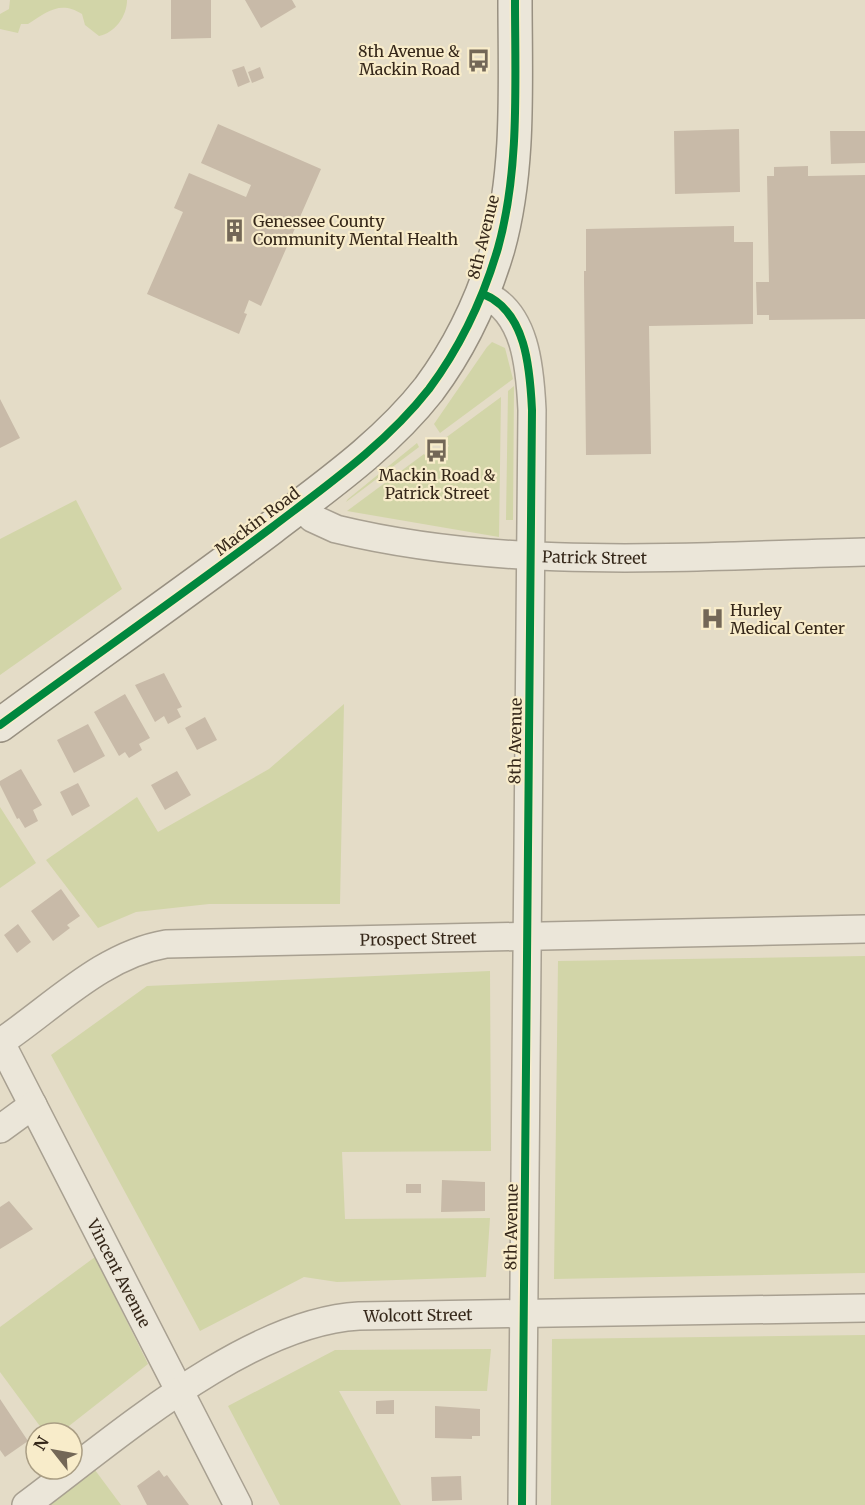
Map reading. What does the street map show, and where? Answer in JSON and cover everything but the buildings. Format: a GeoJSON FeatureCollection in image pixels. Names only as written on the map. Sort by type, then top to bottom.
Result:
{"type":"FeatureCollection","features":[{"type":"Feature","properties":{"kind":"street","name":"8th Avenue"},"geometry":{"type":"LineString","coordinates":[[515,0],[510,177],[498,245],[483,294],[497,300],[508,311],[519,333],[528,363],[532,410],[522,1505]]}},
{"type":"Feature","properties":{"kind":"street","name":"Mackin Road"},"geometry":{"type":"LineString","coordinates":[[0,725],[300,506],[377,444],[428,390],[465,332],[483,294]]}},
{"type":"Feature","properties":{"kind":"street","name":"Patrick Street"},"geometry":{"type":"LineString","coordinates":[[300,506],[320,522],[345,531],[494,555],[530,557],[865,552]]}},
{"type":"Feature","properties":{"kind":"street","name":"Prospect Street"},"geometry":{"type":"LineString","coordinates":[[0,1041],[107,966],[150,946],[184,943],[865,929]]}},
{"type":"Feature","properties":{"kind":"street","name":"Vincent Avenue"},"geometry":{"type":"LineString","coordinates":[[0,1041],[238,1505]]}},
{"type":"Feature","properties":{"kind":"street"},"geometry":{"type":"LineString","coordinates":[[0,1128],[33,1105]]}},
{"type":"Feature","properties":{"kind":"street","name":"Wolcott Street"},"geometry":{"type":"LineString","coordinates":[[26,1505],[180,1392],[238,1356],[286,1332],[316,1321],[360,1316],[865,1308]]}},
{"type":"Feature","properties":{"kind":"green space"},"geometry":{"type":"Polygon","coordinates":[[[10,0],[127,0],[125,12],[119,23],[115,28],[99,36],[85,25],[82,14],[67,8],[54,9],[28,24],[21,24],[18,33],[0,29],[0,14],[9,9],[10,0]]]}},
{"type":"Feature","properties":{"kind":"green space"},"geometry":{"type":"Polygon","coordinates":[[[492,342],[505,348],[513,379],[440,433],[434,424],[492,342]]]}},
{"type":"Feature","properties":{"kind":"green space"},"geometry":{"type":"Polygon","coordinates":[[[514,386],[513,520],[506,520],[508,391],[514,386]]]}},
{"type":"Feature","properties":{"kind":"green space"},"geometry":{"type":"Polygon","coordinates":[[[501,397],[499,537],[347,511],[424,454],[429,460],[449,446],[444,439],[501,397]]]}},
{"type":"Feature","properties":{"kind":"green space"},"geometry":{"type":"Polygon","coordinates":[[[417,443],[419,447],[346,502],[348,499],[417,443]]]}},
{"type":"Feature","properties":{"kind":"green space"},"geometry":{"type":"Polygon","coordinates":[[[76,500],[122,589],[0,675],[0,539],[76,500]]]}},
{"type":"Feature","properties":{"kind":"green space"},"geometry":{"type":"Polygon","coordinates":[[[344,704],[340,904],[209,904],[136,912],[98,928],[46,860],[137,797],[158,832],[269,769],[344,704]]]}},
{"type":"Feature","properties":{"kind":"green space"},"geometry":{"type":"Polygon","coordinates":[[[0,807],[36,863],[0,888],[0,807]]]}},
{"type":"Feature","properties":{"kind":"green space"},"geometry":{"type":"Polygon","coordinates":[[[865,956],[865,1273],[554,1279],[558,961],[865,956]]]}},
{"type":"Feature","properties":{"kind":"green space"},"geometry":{"type":"Polygon","coordinates":[[[490,971],[491,1151],[342,1152],[345,1219],[490,1218],[486,1277],[337,1282],[304,1277],[200,1331],[51,1055],[147,986],[490,971]]]}},
{"type":"Feature","properties":{"kind":"green space"},"geometry":{"type":"Polygon","coordinates":[[[95,1257],[148,1364],[75,1421],[36,1421],[0,1372],[0,1327],[95,1257]]]}},
{"type":"Feature","properties":{"kind":"green space"},"geometry":{"type":"Polygon","coordinates":[[[865,1335],[865,1505],[551,1505],[552,1339],[865,1335]]]}},
{"type":"Feature","properties":{"kind":"green space"},"geometry":{"type":"Polygon","coordinates":[[[491,1349],[487,1391],[339,1391],[401,1505],[280,1505],[228,1406],[335,1350],[491,1349]]]}},
{"type":"Feature","properties":{"kind":"green space"},"geometry":{"type":"Polygon","coordinates":[[[95,1470],[121,1505],[47,1505],[80,1481],[84,1481],[84,1478],[95,1470]]]}},
{"type":"Feature","properties":{"kind":"cycle path"},"geometry":{"type":"LineString","coordinates":[[0,725],[204,578],[334,480],[394,428],[441,373],[478,304],[498,248],[505,218],[515,125],[515,0]]}},
{"type":"Feature","properties":{"kind":"cycle path"},"geometry":{"type":"LineString","coordinates":[[483,294],[497,302],[509,313],[517,327],[527,359],[532,410],[522,1505]]}},
{"type":"Feature","properties":{"kind":"place","name":"8th Avenue & Mackin Road"},"geometry":{"type":"Point","coordinates":[478,60]}},
{"type":"Feature","properties":{"kind":"place","name":"Genessee County Community Mental Health"},"geometry":{"type":"Point","coordinates":[235,230]}},
{"type":"Feature","properties":{"kind":"place","name":"Mackin Road & Patrick Street"},"geometry":{"type":"Point","coordinates":[437,450]}},
{"type":"Feature","properties":{"kind":"place","name":"Hurley Medical Center"},"geometry":{"type":"Point","coordinates":[712,619]}}]}
